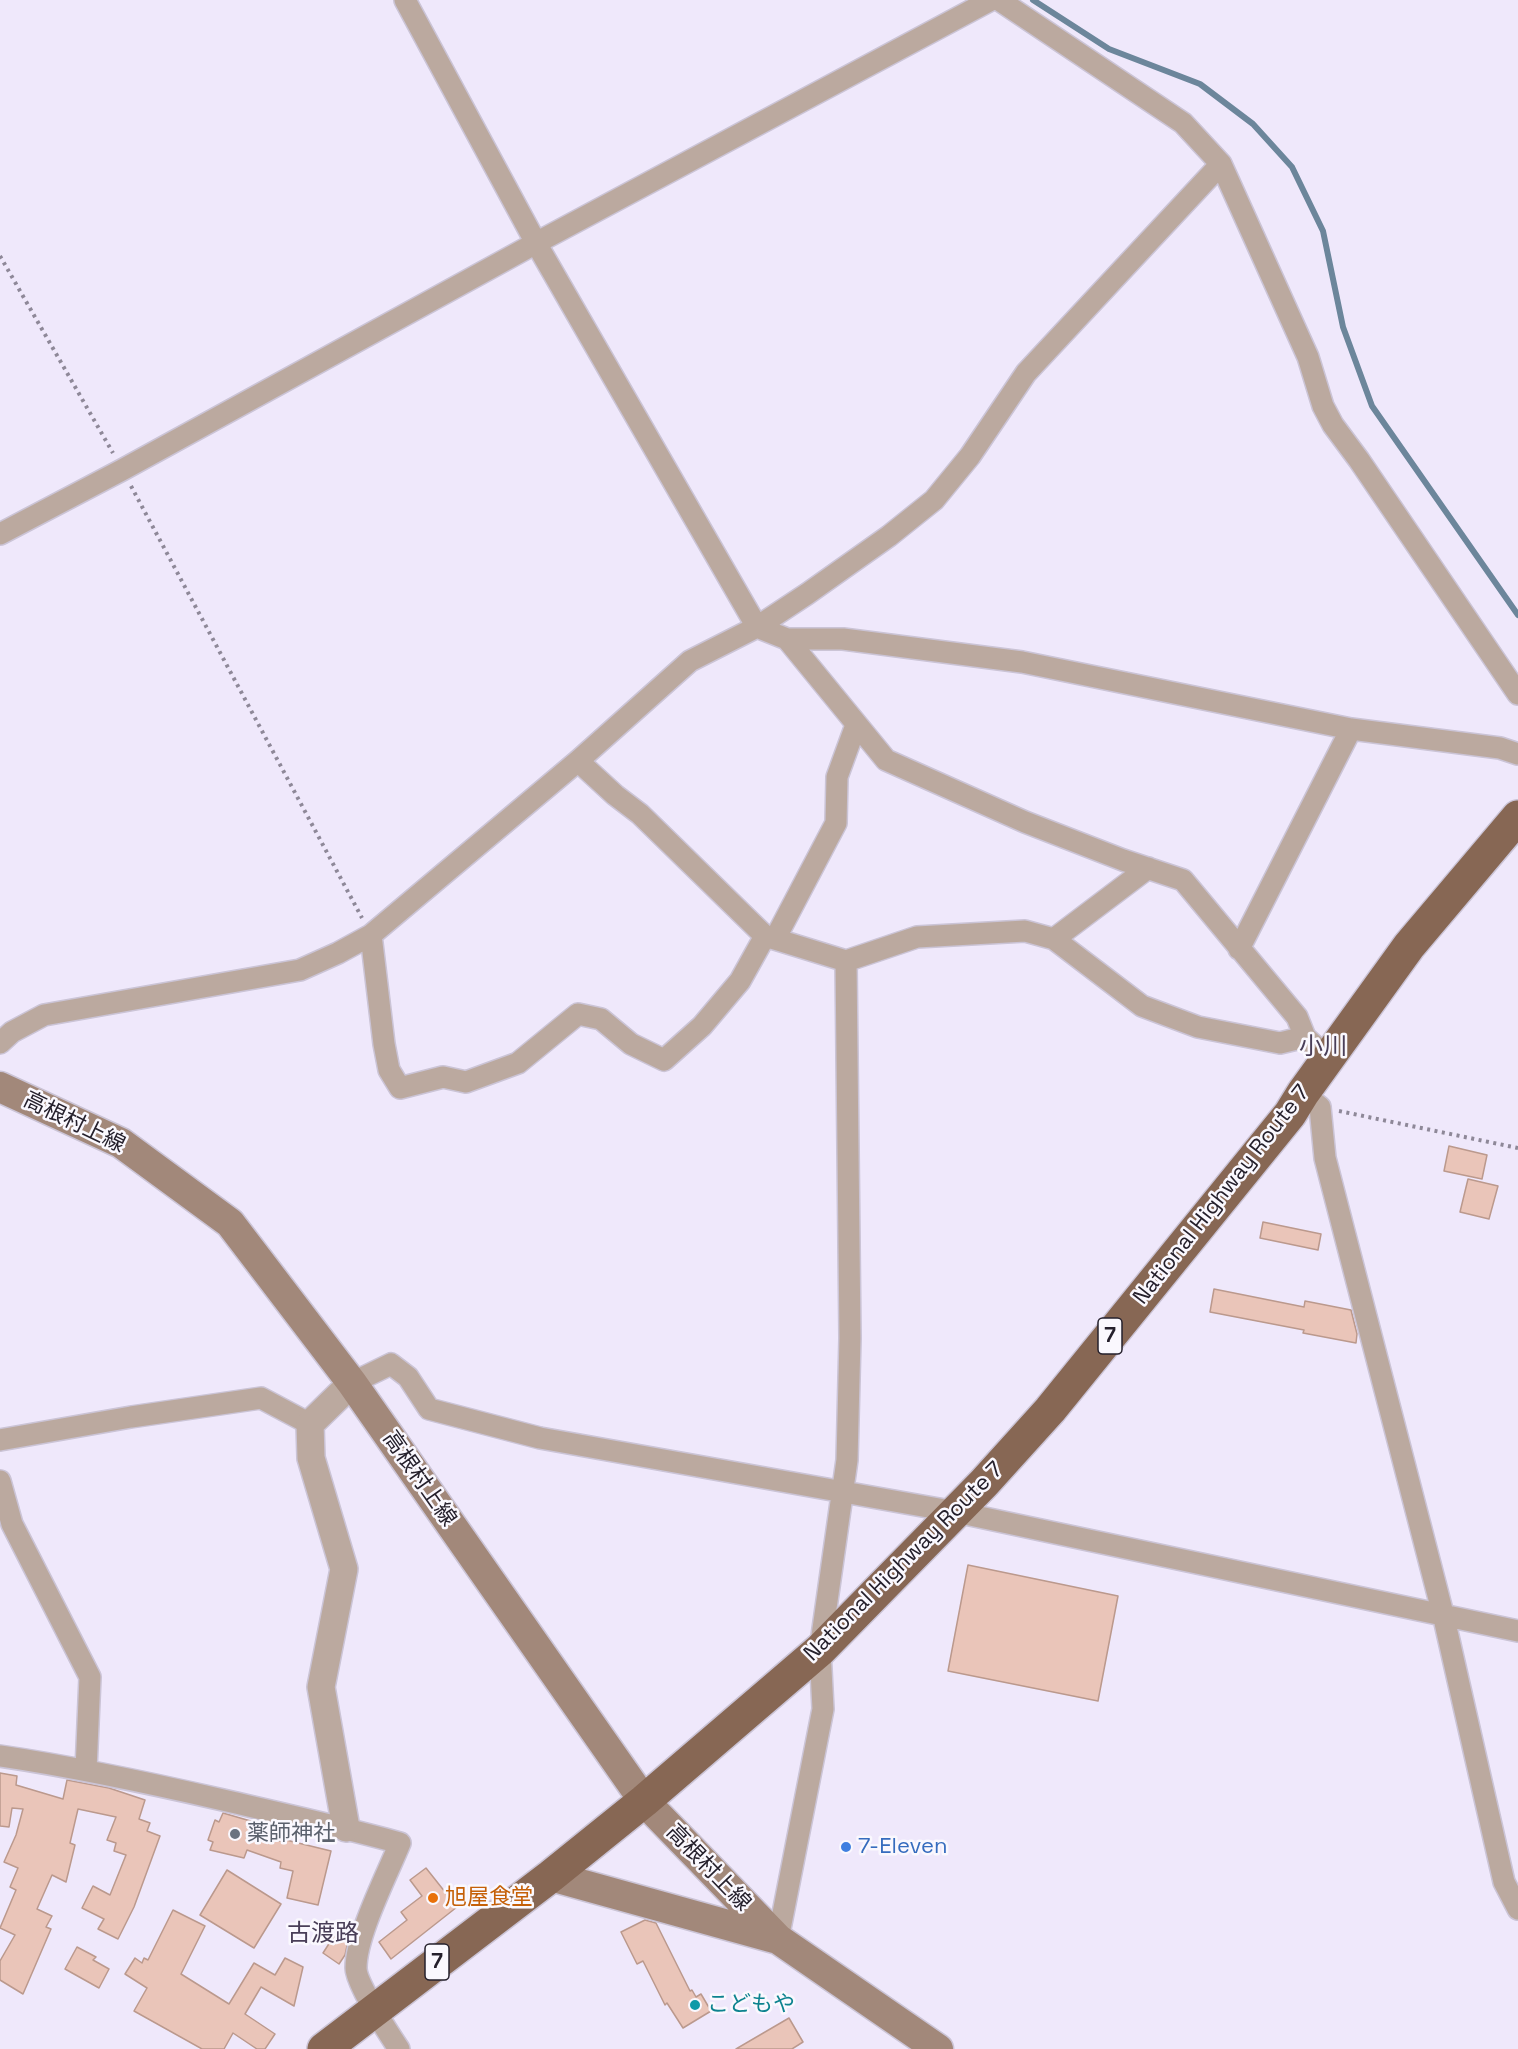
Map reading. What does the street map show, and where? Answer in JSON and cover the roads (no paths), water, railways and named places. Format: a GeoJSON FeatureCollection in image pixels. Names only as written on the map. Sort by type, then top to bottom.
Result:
{"type":"FeatureCollection","features":[{"type":"Feature","properties":{"kind":"highway","name":"National Highway Route 7"},"geometry":{"type":"LineString","coordinates":[[644,1801],[820,1650],[956,1512],[1050,1410],[1290,1114],[1312,1100],[1317,1048],[1409,946],[1518,817]]}},
{"type":"Feature","properties":{"kind":"highway","name":"7"},"geometry":{"type":"LineString","coordinates":[[324,2049],[644,1801]]}},
{"type":"Feature","properties":{"kind":"main road","name":"高根村上線"},"geometry":{"type":"LineString","coordinates":[[0,1087],[122,1143],[230,1223],[352,1383],[644,1801],[778,1939],[938,2049]]}},
{"type":"Feature","properties":{"kind":"main road","name":"高根村上線"},"geometry":{"type":"LineString","coordinates":[[551,1875],[778,1939]]}},
{"type":"Feature","properties":{"kind":"street"},"geometry":{"type":"LineString","coordinates":[[405,0],[536,243],[757,627],[788,639],[843,639],[1022,662],[1351,729],[1500,747],[1518,754]]}},
{"type":"Feature","properties":{"kind":"street"},"geometry":{"type":"LineString","coordinates":[[0,534],[122,470],[536,243],[991,0]]}},
{"type":"Feature","properties":{"kind":"street"},"geometry":{"type":"LineString","coordinates":[[999,0],[1183,123],[1221,164],[1305,349],[1323,406],[1333,425],[1518,694]]}},
{"type":"Feature","properties":{"kind":"street"},"geometry":{"type":"LineString","coordinates":[[0,1044],[12,1032],[44,1015],[300,970],[371,935],[578,761],[690,661],[757,627],[889,536],[934,500],[970,456],[1026,373],[1221,164]]}},
{"type":"Feature","properties":{"kind":"street"},"geometry":{"type":"LineString","coordinates":[[788,639],[886,760],[1025,822],[1183,879],[1297,1017],[1317,1048]]}},
{"type":"Feature","properties":{"kind":"street"},"geometry":{"type":"LineString","coordinates":[[371,935],[389,1070],[400,1088],[443,1077],[466,1082],[518,1063],[578,1014],[601,1019],[631,1044],[664,1060],[702,1026],[740,981],[770,937],[836,823],[837,777],[856,725]]}},
{"type":"Feature","properties":{"kind":"street"},"geometry":{"type":"LineString","coordinates":[[1239,949],[1351,729]]}},
{"type":"Feature","properties":{"kind":"street"},"geometry":{"type":"LineString","coordinates":[[578,761],[615,795],[640,813],[770,937],[846,961],[917,937],[1025,931],[1054,939],[1142,1006],[1198,1028],[1280,1044],[1317,1048]]}},
{"type":"Feature","properties":{"kind":"street"},"geometry":{"type":"LineString","coordinates":[[1054,939],[1148,868]]}},
{"type":"Feature","properties":{"kind":"street"},"geometry":{"type":"LineString","coordinates":[[778,1939],[823,1709],[820,1650],[847,1460],[850,1338],[846,961]]}},
{"type":"Feature","properties":{"kind":"street"},"geometry":{"type":"LineString","coordinates":[[1312,1100],[1443,1614],[1504,1882],[1518,1909]]}},
{"type":"Feature","properties":{"kind":"street"},"geometry":{"type":"LineString","coordinates":[[346,1828],[321,1687],[344,1569],[311,1458],[310,1424],[352,1383],[390,1364],[408,1377],[429,1409],[540,1438],[956,1512],[1518,1630]]}},
{"type":"Feature","properties":{"kind":"street"},"geometry":{"type":"LineString","coordinates":[[0,1440],[130,1417],[261,1398],[310,1424]]}},
{"type":"Feature","properties":{"kind":"street"},"geometry":{"type":"LineString","coordinates":[[0,1481],[12,1524],[90,1677],[86,1770]]}},
{"type":"Feature","properties":{"kind":"street"},"geometry":{"type":"LineString","coordinates":[[0,1756],[86,1770],[346,1828],[400,1843],[362,1936],[356,1970],[374,2010],[399,2049]]}},
{"type":"Feature","properties":{"kind":"waterway"},"geometry":{"type":"LineString","coordinates":[[1033,0],[1109,49],[1200,84],[1253,124],[1292,167],[1323,231],[1343,327],[1372,406],[1518,615]]}},
{"type":"Feature","properties":{"kind":"place","name":"薬師神社"},"geometry":{"type":"Point","coordinates":[235,1834]}},
{"type":"Feature","properties":{"kind":"place","name":"7-Eleven"},"geometry":{"type":"Point","coordinates":[846,1847]}},
{"type":"Feature","properties":{"kind":"place","name":"旭屋食堂"},"geometry":{"type":"Point","coordinates":[433,1898]}},
{"type":"Feature","properties":{"kind":"place","name":"こどもや"},"geometry":{"type":"Point","coordinates":[695,2005]}},
{"type":"Feature","properties":{"kind":"district","name":"小川"},"geometry":{"type":"Point","coordinates":[1323,1047]}},
{"type":"Feature","properties":{"kind":"district","name":"古渡路"},"geometry":{"type":"Point","coordinates":[323,1934]}}]}
